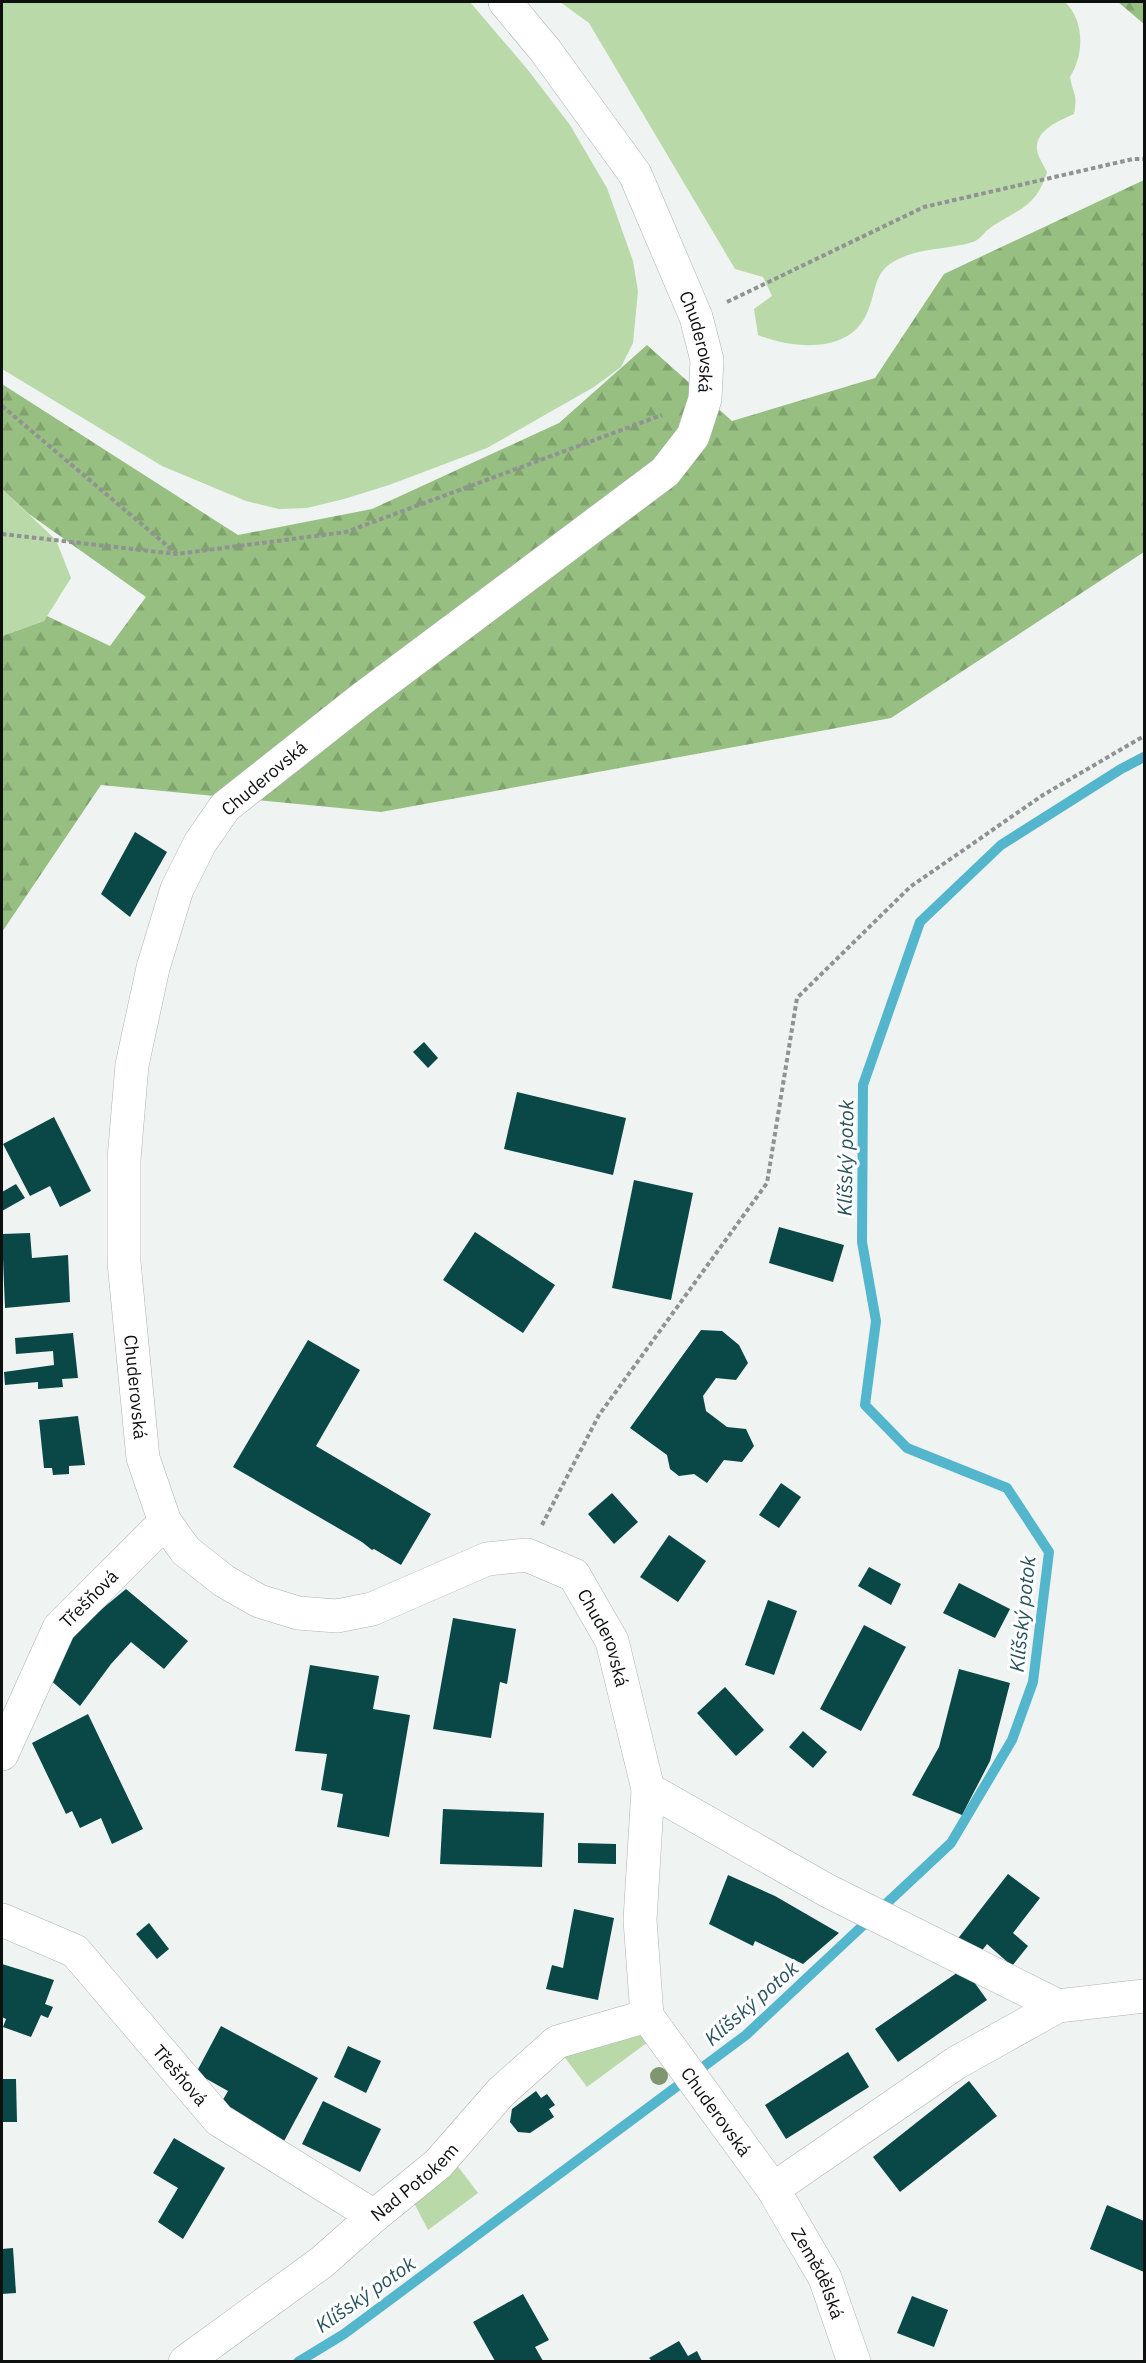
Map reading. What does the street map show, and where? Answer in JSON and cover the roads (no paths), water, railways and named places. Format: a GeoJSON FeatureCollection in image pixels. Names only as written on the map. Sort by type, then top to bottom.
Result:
{"type":"FeatureCollection","features":[{"type":"Feature","properties":{"kind":"street","name":"Chuderovská"},"geometry":{"type":"LineString","coordinates":[[506,2],[545,50],[635,174],[696,316],[707,360],[705,399],[693,436],[665,472],[363,698],[225,807],[200,843],[177,889],[153,968],[132,1065],[123,1159],[124,1262],[143,1458],[165,1522],[186,1551],[224,1581],[259,1601],[298,1613],[337,1616],[372,1609],[487,1559],[527,1555],[574,1575],[612,1641],[648,1789],[640,1920],[646,2016],[773,2189]]}},
{"type":"Feature","properties":{"kind":"street","name":"Třešňová"},"geometry":{"type":"LineString","coordinates":[[2,1754],[59,1628],[165,1522]]}},
{"type":"Feature","properties":{"kind":"street"},"geometry":{"type":"LineString","coordinates":[[648,1789],[853,1903],[1058,2006]]}},
{"type":"Feature","properties":{"kind":"street","name":"Třešňová"},"geometry":{"type":"LineString","coordinates":[[2,1920],[75,1951],[219,2120],[374,2216]]}},
{"type":"Feature","properties":{"kind":"street"},"geometry":{"type":"LineString","coordinates":[[773,2189],[956,2063],[1058,2006],[1144,1996]]}},
{"type":"Feature","properties":{"kind":"street","name":"Nad Potokem"},"geometry":{"type":"LineString","coordinates":[[185,2361],[322,2262],[438,2164],[501,2092],[557,2042],[646,2016]]}},
{"type":"Feature","properties":{"kind":"street","name":"Zemědělská"},"geometry":{"type":"LineString","coordinates":[[773,2189],[825,2278],[854,2361]]}},
{"type":"Feature","properties":{"kind":"waterway","name":"Klíšský potok"},"geometry":{"type":"LineString","coordinates":[[298,2362],[344,2334],[746,2035],[951,1843],[1012,1740],[1033,1682],[1049,1552],[1007,1488],[907,1448],[865,1405],[876,1321],[862,1242],[863,1085],[920,922],[1001,845],[1121,769],[1144,757]]}}]}
